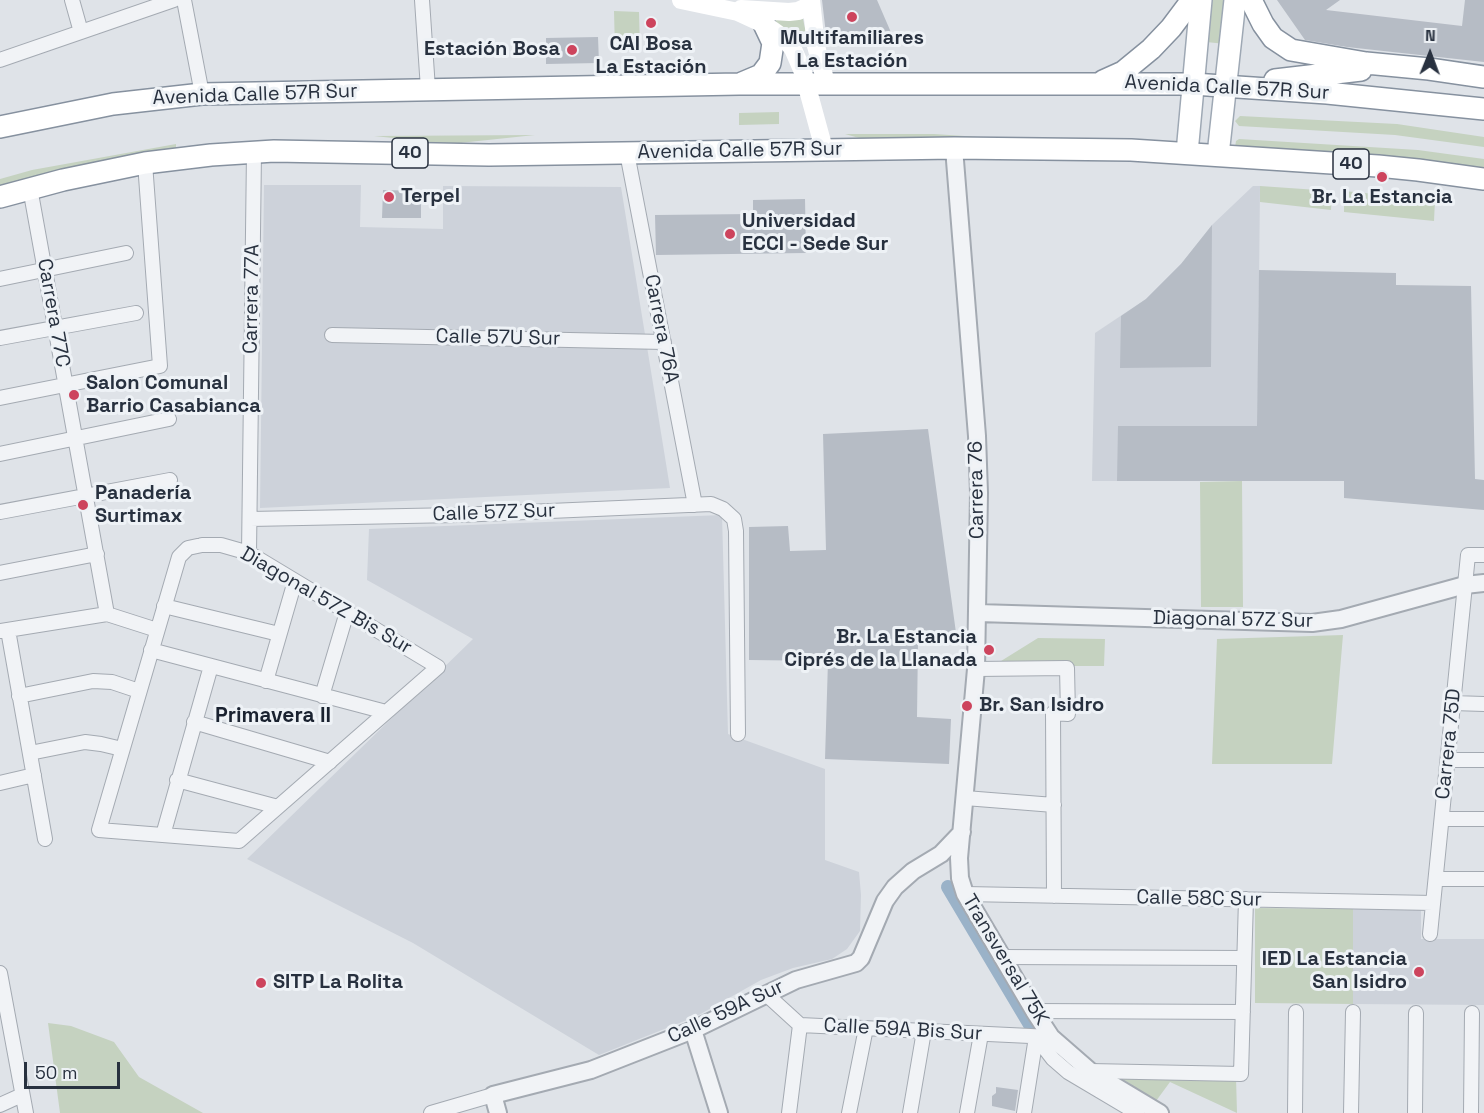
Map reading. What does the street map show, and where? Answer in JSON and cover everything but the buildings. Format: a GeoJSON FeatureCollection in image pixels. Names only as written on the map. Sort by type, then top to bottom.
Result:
{"type":"FeatureCollection","features":[{"type":"Feature","properties":{"kind":"main road"},"geometry":{"type":"LineString","coordinates":[[681,0],[789,12],[798,11],[811,3],[816,46],[826,83]]}},
{"type":"Feature","properties":{"kind":"main road"},"geometry":{"type":"LineString","coordinates":[[1099,83],[1123,72],[1151,49],[1178,21],[1192,0]]}},
{"type":"Feature","properties":{"kind":"main road"},"geometry":{"type":"LineString","coordinates":[[1187,153],[1201,0]]}},
{"type":"Feature","properties":{"kind":"main road"},"geometry":{"type":"LineString","coordinates":[[1218,155],[1235,0]]}},
{"type":"Feature","properties":{"kind":"main road"},"geometry":{"type":"LineString","coordinates":[[1251,0],[1273,38],[1291,50],[1336,59],[1484,77]]}},
{"type":"Feature","properties":{"kind":"main road"},"geometry":{"type":"LineString","coordinates":[[724,4],[775,31],[793,49],[803,72],[824,149]]}},
{"type":"Feature","properties":{"kind":"main road"},"geometry":{"type":"LineString","coordinates":[[739,84],[760,75],[770,63],[773,43],[764,24]]}},
{"type":"Feature","properties":{"kind":"main road"},"geometry":{"type":"LineString","coordinates":[[1226,86],[1400,67]]}},
{"type":"Feature","properties":{"kind":"main road","name":"Avenida Calle 57R Sur"},"geometry":{"type":"LineString","coordinates":[[0,126],[113,104],[202,94],[805,83],[1193,84],[1327,93],[1484,109]]}},
{"type":"Feature","properties":{"kind":"main road","name":"Avenida Calle 57R Sur"},"geometry":{"type":"LineString","coordinates":[[0,197],[30,188],[145,163],[254,152],[489,155],[824,149],[1131,150],[1418,170],[1484,179]]}},
{"type":"Feature","properties":{"kind":"street"},"geometry":{"type":"LineString","coordinates":[[72,0],[81,32]]}},
{"type":"Feature","properties":{"kind":"street"},"geometry":{"type":"LineString","coordinates":[[0,60],[174,0]]}},
{"type":"Feature","properties":{"kind":"street"},"geometry":{"type":"LineString","coordinates":[[184,0],[202,94]]}},
{"type":"Feature","properties":{"kind":"street"},"geometry":{"type":"LineString","coordinates":[[422,0],[428,89]]}},
{"type":"Feature","properties":{"kind":"street","name":"Carrera 76"},"geometry":{"type":"LineString","coordinates":[[954,148],[978,450],[978,613],[962,832]]}},
{"type":"Feature","properties":{"kind":"street","name":"Carrera 77A"},"geometry":{"type":"LineString","coordinates":[[249,553],[254,152]]}},
{"type":"Feature","properties":{"kind":"street","name":"Carrera 76A"},"geometry":{"type":"LineString","coordinates":[[627,153],[695,505]]}},
{"type":"Feature","properties":{"kind":"street"},"geometry":{"type":"LineString","coordinates":[[0,398],[160,366],[145,163]]}},
{"type":"Feature","properties":{"kind":"street","name":"Carrera 77C"},"geometry":{"type":"LineString","coordinates":[[30,188],[107,615]]}},
{"type":"Feature","properties":{"kind":"street"},"geometry":{"type":"LineString","coordinates":[[0,279],[126,253]]}},
{"type":"Feature","properties":{"kind":"street"},"geometry":{"type":"LineString","coordinates":[[0,338],[136,313]]}},
{"type":"Feature","properties":{"kind":"street","name":"Calle 57U Sur"},"geometry":{"type":"LineString","coordinates":[[332,335],[664,342]]}},
{"type":"Feature","properties":{"kind":"street"},"geometry":{"type":"LineString","coordinates":[[0,454],[169,418]]}},
{"type":"Feature","properties":{"kind":"street"},"geometry":{"type":"LineString","coordinates":[[0,512],[170,480]]}},
{"type":"Feature","properties":{"kind":"street","name":"Calle 57Z Sur"},"geometry":{"type":"LineString","coordinates":[[250,519],[458,515],[711,504],[723,509],[734,519],[736,531],[738,734]]}},
{"type":"Feature","properties":{"kind":"street","name":"Diagonal 57Z Bis Sur"},"geometry":{"type":"LineString","coordinates":[[164,606],[179,557],[188,548],[221,545],[249,553],[438,667],[386,712]]}},
{"type":"Feature","properties":{"kind":"street"},"geometry":{"type":"LineString","coordinates":[[0,573],[97,554]]}},
{"type":"Feature","properties":{"kind":"street","name":"Carrera 75D"},"geometry":{"type":"LineString","coordinates":[[1430,934],[1468,555],[1484,555]]}},
{"type":"Feature","properties":{"kind":"street"},"geometry":{"type":"LineString","coordinates":[[266,681],[295,581]]}},
{"type":"Feature","properties":{"kind":"street","name":"Diagonal 57Z Sur"},"geometry":{"type":"LineString","coordinates":[[978,613],[1312,623],[1341,619],[1465,585],[1484,583]]}},
{"type":"Feature","properties":{"kind":"street"},"geometry":{"type":"LineString","coordinates":[[279,634],[164,606],[99,830],[239,841],[386,712]]}},
{"type":"Feature","properties":{"kind":"street"},"geometry":{"type":"LineString","coordinates":[[322,696],[347,612]]}},
{"type":"Feature","properties":{"kind":"street"},"geometry":{"type":"LineString","coordinates":[[45,839],[19,696],[4,631],[107,615],[157,630]]}},
{"type":"Feature","properties":{"kind":"street"},"geometry":{"type":"LineString","coordinates":[[151,650],[386,712]]}},
{"type":"Feature","properties":{"kind":"street"},"geometry":{"type":"LineString","coordinates":[[163,835],[211,666]]}},
{"type":"Feature","properties":{"kind":"street"},"geometry":{"type":"LineString","coordinates":[[975,669],[1067,668],[1068,714],[1053,714],[1054,896]]}},
{"type":"Feature","properties":{"kind":"street"},"geometry":{"type":"LineString","coordinates":[[19,696],[93,681],[112,682],[139,691]]}},
{"type":"Feature","properties":{"kind":"street"},"geometry":{"type":"LineString","coordinates":[[1453,703],[1484,704]]}},
{"type":"Feature","properties":{"kind":"street"},"geometry":{"type":"LineString","coordinates":[[194,722],[330,762]]}},
{"type":"Feature","properties":{"kind":"street"},"geometry":{"type":"LineString","coordinates":[[30,753],[85,742],[122,749]]}},
{"type":"Feature","properties":{"kind":"street"},"geometry":{"type":"LineString","coordinates":[[1448,760],[1484,760]]}},
{"type":"Feature","properties":{"kind":"street"},"geometry":{"type":"LineString","coordinates":[[0,783],[34,775]]}},
{"type":"Feature","properties":{"kind":"street"},"geometry":{"type":"LineString","coordinates":[[177,780],[278,807]]}},
{"type":"Feature","properties":{"kind":"street"},"geometry":{"type":"LineString","coordinates":[[965,798],[1054,805]]}},
{"type":"Feature","properties":{"kind":"street"},"geometry":{"type":"LineString","coordinates":[[1442,819],[1484,819]]}},
{"type":"Feature","properties":{"kind":"street","name":"Transversal 75K"},"geometry":{"type":"LineString","coordinates":[[962,832],[958,868],[965,894],[1034,1011],[1044,1037],[1090,1071],[1160,1113]]}},
{"type":"Feature","properties":{"kind":"street","name":"Calle 59A Sur"},"geometry":{"type":"LineString","coordinates":[[431,1113],[591,1070],[693,1030],[802,978],[856,963],[861,958],[885,901],[895,886],[913,871],[941,854],[962,832]]}},
{"type":"Feature","properties":{"kind":"street"},"geometry":{"type":"LineString","coordinates":[[1436,879],[1484,879]]}},
{"type":"Feature","properties":{"kind":"street","name":"Calle 58C Sur"},"geometry":{"type":"LineString","coordinates":[[965,894],[1433,903]]}},
{"type":"Feature","properties":{"kind":"street"},"geometry":{"type":"LineString","coordinates":[[1090,1071],[1241,1074],[1246,899]]}},
{"type":"Feature","properties":{"kind":"street"},"geometry":{"type":"LineString","coordinates":[[1001,957],[1244,958]]}},
{"type":"Feature","properties":{"kind":"street"},"geometry":{"type":"LineString","coordinates":[[0,973],[5,1032],[26,1113]]}},
{"type":"Feature","properties":{"kind":"street","name":"Calle 59A Bis Sur"},"geometry":{"type":"LineString","coordinates":[[766,994],[800,1025],[1044,1037]]}},
{"type":"Feature","properties":{"kind":"street"},"geometry":{"type":"LineString","coordinates":[[1034,1011],[1243,1012]]}},
{"type":"Feature","properties":{"kind":"street"},"geometry":{"type":"LineString","coordinates":[[1295,1113],[1296,1012]]}},
{"type":"Feature","properties":{"kind":"street"},"geometry":{"type":"LineString","coordinates":[[1351,1113],[1353,1012]]}},
{"type":"Feature","properties":{"kind":"street"},"geometry":{"type":"LineString","coordinates":[[1414,1113],[1416,1013]]}},
{"type":"Feature","properties":{"kind":"street"},"geometry":{"type":"LineString","coordinates":[[1471,1113],[1472,1013]]}},
{"type":"Feature","properties":{"kind":"street"},"geometry":{"type":"LineString","coordinates":[[789,1113],[800,1025]]}},
{"type":"Feature","properties":{"kind":"street"},"geometry":{"type":"LineString","coordinates":[[849,1113],[866,1028]]}},
{"type":"Feature","properties":{"kind":"street"},"geometry":{"type":"LineString","coordinates":[[693,1030],[719,1113]]}},
{"type":"Feature","properties":{"kind":"street"},"geometry":{"type":"LineString","coordinates":[[910,1113],[924,1031]]}},
{"type":"Feature","properties":{"kind":"street"},"geometry":{"type":"LineString","coordinates":[[967,1113],[981,1034]]}},
{"type":"Feature","properties":{"kind":"street"},"geometry":{"type":"LineString","coordinates":[[1024,1113],[1044,1037]]}},
{"type":"Feature","properties":{"kind":"street"},"geometry":{"type":"LineString","coordinates":[[1044,1037],[1053,1059],[1068,1072],[1137,1113]]}},
{"type":"Feature","properties":{"kind":"street"},"geometry":{"type":"LineString","coordinates":[[0,1105],[22,1095]]}},
{"type":"Feature","properties":{"kind":"street"},"geometry":{"type":"LineString","coordinates":[[493,1095],[498,1113]]}},
{"type":"Feature","properties":{"kind":"shaded area"},"geometry":{"type":"Polygon","coordinates":[[[264,185],[361,185],[360,227],[443,229],[443,186],[621,187],[670,488],[260,508],[264,185]]]}},
{"type":"Feature","properties":{"kind":"shaded area"},"geometry":{"type":"Polygon","coordinates":[[[1253,186],[1260,186],[1257,481],[1092,481],[1095,333],[1146,299],[1181,264],[1212,225],[1253,186]]]}},
{"type":"Feature","properties":{"kind":"shaded area"},"geometry":{"type":"Polygon","coordinates":[[[722,515],[728,734],[825,769],[825,860],[859,872],[860,931],[847,949],[832,959],[793,968],[761,980],[697,1016],[599,1055],[413,943],[247,859],[473,639],[367,580],[369,529],[722,515]]]}},
{"type":"Feature","properties":{"kind":"shaded area","name":"IED La Estancia San Isidro"},"geometry":{"type":"Polygon","coordinates":[[[1353,909],[1421,909],[1421,939],[1484,939],[1484,1005],[1353,1004],[1353,909]]]}},
{"type":"Feature","properties":{"kind":"green space"},"geometry":{"type":"Polygon","coordinates":[[[1210,0],[1229,0],[1226,44],[1206,42],[1210,0]]]}},
{"type":"Feature","properties":{"kind":"green space"},"geometry":{"type":"Polygon","coordinates":[[[614,11],[639,12],[640,50],[615,51],[614,11]]]}},
{"type":"Feature","properties":{"kind":"green space"},"geometry":{"type":"Polygon","coordinates":[[[763,16],[803,19],[808,42],[799,45],[763,16]]]}},
{"type":"Feature","properties":{"kind":"green space"},"geometry":{"type":"Polygon","coordinates":[[[779,112],[779,124],[739,125],[739,113],[779,112]]]}},
{"type":"Feature","properties":{"kind":"green space"},"geometry":{"type":"Polygon","coordinates":[[[1240,116],[1397,124],[1484,137],[1484,147],[1395,135],[1239,126],[1235,121],[1240,116]]]}},
{"type":"Feature","properties":{"kind":"green space"},"geometry":{"type":"Polygon","coordinates":[[[845,134],[934,134],[995,138],[994,141],[866,140],[845,134]]]}},
{"type":"Feature","properties":{"kind":"green space"},"geometry":{"type":"Polygon","coordinates":[[[535,135],[450,144],[374,136],[535,135]]]}},
{"type":"Feature","properties":{"kind":"green space"},"geometry":{"type":"Polygon","coordinates":[[[1239,139],[1418,150],[1484,159],[1484,168],[1416,160],[1235,147],[1239,139]]]}},
{"type":"Feature","properties":{"kind":"green space"},"geometry":{"type":"Polygon","coordinates":[[[176,144],[176,152],[0,189],[0,179],[32,170],[176,144]]]}},
{"type":"Feature","properties":{"kind":"green space"},"geometry":{"type":"Polygon","coordinates":[[[1260,186],[1332,191],[1331,210],[1260,202],[1260,186]]]}},
{"type":"Feature","properties":{"kind":"green space"},"geometry":{"type":"Polygon","coordinates":[[[1344,191],[1435,200],[1434,221],[1344,212],[1344,191]]]}},
{"type":"Feature","properties":{"kind":"green space"},"geometry":{"type":"Polygon","coordinates":[[[1242,481],[1243,607],[1201,607],[1200,482],[1242,481]]]}},
{"type":"Feature","properties":{"kind":"green space"},"geometry":{"type":"Polygon","coordinates":[[[1343,635],[1332,764],[1212,764],[1217,639],[1343,635]]]}},
{"type":"Feature","properties":{"kind":"green space"},"geometry":{"type":"Polygon","coordinates":[[[1038,638],[1105,639],[1104,666],[993,666],[1038,638]]]}},
{"type":"Feature","properties":{"kind":"green space"},"geometry":{"type":"Polygon","coordinates":[[[1255,908],[1353,909],[1353,1004],[1255,1003],[1255,908]]]}},
{"type":"Feature","properties":{"kind":"green space"},"geometry":{"type":"Polygon","coordinates":[[[48,1023],[71,1026],[114,1042],[139,1077],[203,1113],[60,1113],[48,1023]]]}},
{"type":"Feature","properties":{"kind":"green space"},"geometry":{"type":"Polygon","coordinates":[[[1115,1074],[1236,1077],[1237,1113],[1170,1082],[1156,1101],[1115,1074]]]}},
{"type":"Feature","properties":{"kind":"waterway"},"geometry":{"type":"LineString","coordinates":[[948,887],[1032,1028],[1045,1041]]}},
{"type":"Feature","properties":{"kind":"place","name":"Multifamiliares La Estación"},"geometry":{"type":"Point","coordinates":[852,17]}},
{"type":"Feature","properties":{"kind":"place","name":"CAI Bosa La Estación"},"geometry":{"type":"Point","coordinates":[651,23]}},
{"type":"Feature","properties":{"kind":"place","name":"Estación Bosa"},"geometry":{"type":"Point","coordinates":[572,50]}},
{"type":"Feature","properties":{"kind":"place","name":"Br. La Estancia"},"geometry":{"type":"Point","coordinates":[1382,177]}},
{"type":"Feature","properties":{"kind":"place","name":"Terpel"},"geometry":{"type":"Point","coordinates":[389,197]}},
{"type":"Feature","properties":{"kind":"place","name":"Universidad ECCI - Sede Sur"},"geometry":{"type":"Point","coordinates":[730,234]}},
{"type":"Feature","properties":{"kind":"place","name":"Salon Comunal Barrio Casabianca"},"geometry":{"type":"Point","coordinates":[74,395]}},
{"type":"Feature","properties":{"kind":"place","name":"Panadería Surtimax"},"geometry":{"type":"Point","coordinates":[83,505]}},
{"type":"Feature","properties":{"kind":"place","name":"Br. La Estancia Ciprés de la Llanada"},"geometry":{"type":"Point","coordinates":[989,650]}},
{"type":"Feature","properties":{"kind":"place","name":"Br. San Isidro"},"geometry":{"type":"Point","coordinates":[967,706]}},
{"type":"Feature","properties":{"kind":"place","name":"IED La Estancia San Isidro"},"geometry":{"type":"Point","coordinates":[1419,972]}},
{"type":"Feature","properties":{"kind":"place","name":"SITP La Rolita"},"geometry":{"type":"Point","coordinates":[261,983]}},
{"type":"Feature","properties":{"kind":"district","name":"Primavera II"},"geometry":{"type":"Point","coordinates":[273,716]}}]}
